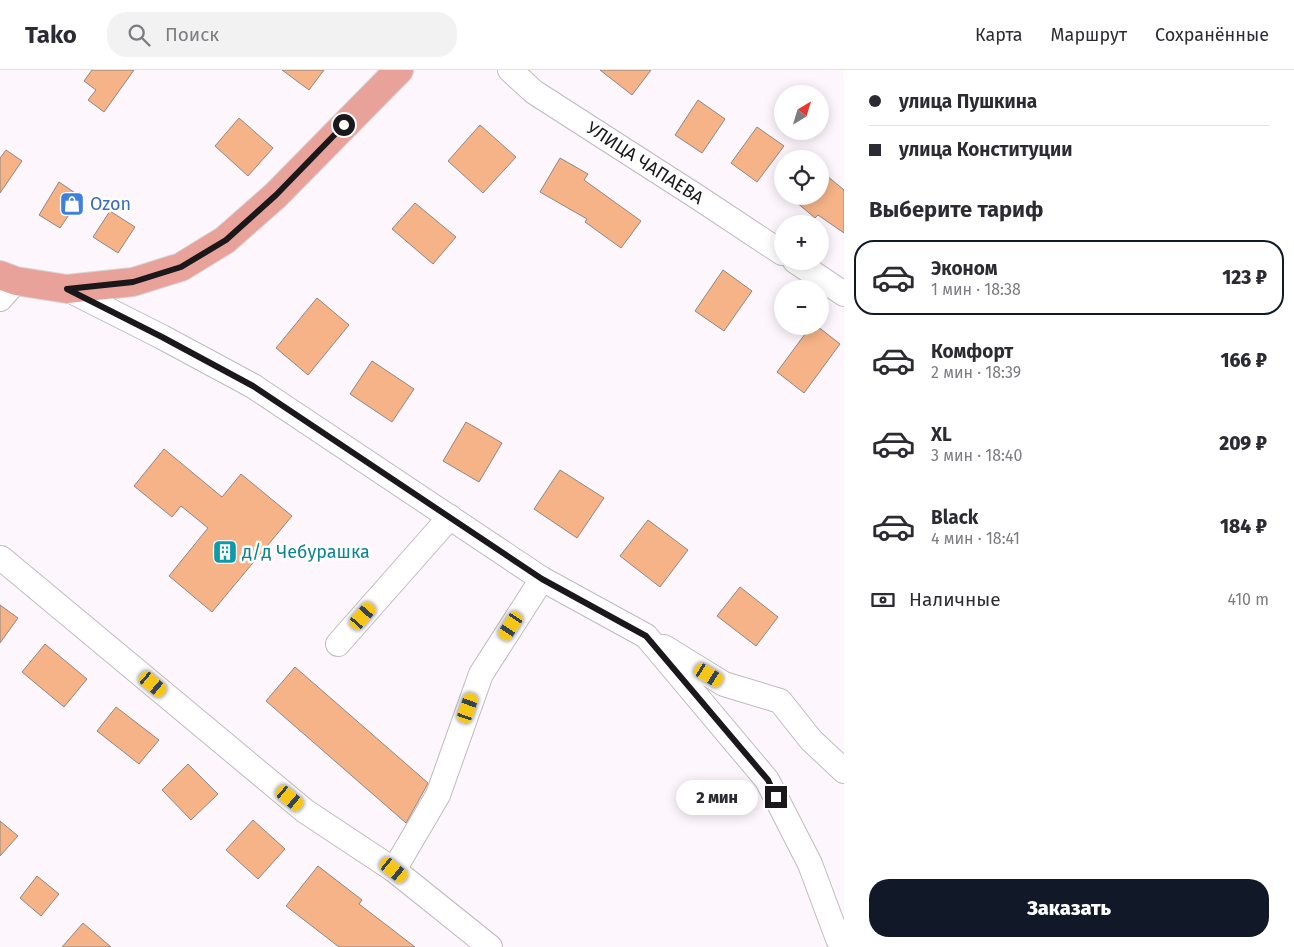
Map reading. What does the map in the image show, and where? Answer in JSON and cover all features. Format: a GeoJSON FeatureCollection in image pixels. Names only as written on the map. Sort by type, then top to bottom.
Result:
{"type":"FeatureCollection","features":[{"type":"Feature","properties":{"kind":"main road"},"geometry":{"type":"LineString","coordinates":[[5,285],[67,289],[133,282],[181,267],[226,240],[276,195],[399,70]]}},
{"type":"Feature","properties":{"kind":"street","name":"УЛИЦА ЧАПАЕВА"},"geometry":{"type":"LineString","coordinates":[[510,70],[534,92],[774,248]]}},
{"type":"Feature","properties":{"kind":"street"},"geometry":{"type":"LineString","coordinates":[[808,270],[844,294]]}},
{"type":"Feature","properties":{"kind":"street"},"geometry":{"type":"LineString","coordinates":[[67,289],[253,386],[542,579],[646,636],[724,684],[780,701],[811,740],[844,771]]}},
{"type":"Feature","properties":{"kind":"street"},"geometry":{"type":"LineString","coordinates":[[338,644],[450,517]]}},
{"type":"Feature","properties":{"kind":"street"},"geometry":{"type":"LineString","coordinates":[[1,558],[305,811],[394,870],[490,947]]}},
{"type":"Feature","properties":{"kind":"street"},"geometry":{"type":"LineString","coordinates":[[394,870],[438,796],[481,674],[542,579]]}},
{"type":"Feature","properties":{"kind":"street"},"geometry":{"type":"LineString","coordinates":[[646,636],[768,780],[810,864],[839,942]]}},
{"type":"Feature","properties":{"kind":"building"},"geometry":{"type":"Polygon","coordinates":[[[92,70],[134,70],[104,112],[88,100],[96,90],[84,81],[92,70]]]}},
{"type":"Feature","properties":{"kind":"building"},"geometry":{"type":"Polygon","coordinates":[[[282,70],[324,70],[309,90],[282,70]]]}},
{"type":"Feature","properties":{"kind":"building"},"geometry":{"type":"Polygon","coordinates":[[[600,70],[651,70],[632,95],[600,70]]]}},
{"type":"Feature","properties":{"kind":"building"},"geometry":{"type":"Polygon","coordinates":[[[698,100],[725,119],[702,153],[675,135],[698,100]]]}},
{"type":"Feature","properties":{"kind":"building"},"geometry":{"type":"Polygon","coordinates":[[[239,118],[273,148],[248,176],[215,146],[239,118]]]}},
{"type":"Feature","properties":{"kind":"building"},"geometry":{"type":"Polygon","coordinates":[[[480,125],[516,157],[483,193],[448,161],[480,125]]]}},
{"type":"Feature","properties":{"kind":"building"},"geometry":{"type":"Polygon","coordinates":[[[757,127],[784,146],[781,150],[774,150],[774,159],[757,182],[731,163],[757,127]]]}},
{"type":"Feature","properties":{"kind":"building"},"geometry":{"type":"Polygon","coordinates":[[[6,150],[22,161],[0,193],[0,158],[6,150]]]}},
{"type":"Feature","properties":{"kind":"building"},"geometry":{"type":"Polygon","coordinates":[[[560,158],[588,174],[584,180],[641,221],[621,248],[585,222],[587,219],[540,192],[560,158]]]}},
{"type":"Feature","properties":{"kind":"building"},"geometry":{"type":"Polygon","coordinates":[[[829,178],[844,190],[844,233],[829,223],[829,215],[811,215],[800,205],[829,205],[829,178]]]}},
{"type":"Feature","properties":{"kind":"building"},"geometry":{"type":"Polygon","coordinates":[[[59,182],[81,197],[60,228],[39,215],[59,182]]]}},
{"type":"Feature","properties":{"kind":"building"},"geometry":{"type":"Polygon","coordinates":[[[415,203],[456,237],[433,264],[392,229],[415,203]]]}},
{"type":"Feature","properties":{"kind":"building"},"geometry":{"type":"Polygon","coordinates":[[[110,211],[135,227],[118,253],[93,237],[110,211]]]}},
{"type":"Feature","properties":{"kind":"building"},"geometry":{"type":"Polygon","coordinates":[[[723,270],[752,291],[724,331],[695,311],[723,270]]]}},
{"type":"Feature","properties":{"kind":"building"},"geometry":{"type":"Polygon","coordinates":[[[317,298],[349,325],[308,375],[276,348],[317,298]]]}},
{"type":"Feature","properties":{"kind":"building"},"geometry":{"type":"Polygon","coordinates":[[[804,335],[828,335],[840,344],[804,393],[777,372],[804,335]]]}},
{"type":"Feature","properties":{"kind":"building"},"geometry":{"type":"Polygon","coordinates":[[[372,361],[414,389],[392,422],[350,394],[372,361]]]}},
{"type":"Feature","properties":{"kind":"building"},"geometry":{"type":"Polygon","coordinates":[[[466,422],[502,443],[479,482],[443,461],[466,422]]]}},
{"type":"Feature","properties":{"kind":"building","name":"д/д Чебурашка"},"geometry":{"type":"Polygon","coordinates":[[[164,449],[222,497],[241,474],[292,516],[212,612],[169,576],[208,528],[181,506],[172,517],[134,486],[164,449]]]}},
{"type":"Feature","properties":{"kind":"building"},"geometry":{"type":"Polygon","coordinates":[[[560,470],[604,498],[577,538],[534,509],[560,470]]]}},
{"type":"Feature","properties":{"kind":"building"},"geometry":{"type":"Polygon","coordinates":[[[648,520],[688,550],[660,587],[620,556],[648,520]]]}},
{"type":"Feature","properties":{"kind":"building"},"geometry":{"type":"Polygon","coordinates":[[[740,587],[778,617],[756,646],[717,616],[740,587]]]}},
{"type":"Feature","properties":{"kind":"building"},"geometry":{"type":"Polygon","coordinates":[[[0,605],[18,618],[0,643],[0,605]]]}},
{"type":"Feature","properties":{"kind":"building"},"geometry":{"type":"Polygon","coordinates":[[[45,644],[87,679],[64,707],[22,672],[45,644]]]}},
{"type":"Feature","properties":{"kind":"building"},"geometry":{"type":"Polygon","coordinates":[[[295,667],[428,783],[406,823],[266,701],[295,667]]]}},
{"type":"Feature","properties":{"kind":"building"},"geometry":{"type":"Polygon","coordinates":[[[116,707],[159,740],[139,764],[97,731],[116,707]]]}},
{"type":"Feature","properties":{"kind":"building"},"geometry":{"type":"Polygon","coordinates":[[[188,764],[218,794],[191,820],[162,790],[188,764]]]}},
{"type":"Feature","properties":{"kind":"building"},"geometry":{"type":"Polygon","coordinates":[[[253,820],[285,849],[258,879],[226,850],[253,820]]]}},
{"type":"Feature","properties":{"kind":"building"},"geometry":{"type":"Polygon","coordinates":[[[0,821],[18,836],[0,856],[0,821]]]}},
{"type":"Feature","properties":{"kind":"building"},"geometry":{"type":"Polygon","coordinates":[[[318,866],[362,900],[359,904],[415,947],[339,947],[286,906],[318,866]]]}},
{"type":"Feature","properties":{"kind":"building"},"geometry":{"type":"Polygon","coordinates":[[[37,876],[59,894],[41,916],[20,898],[37,876]]]}},
{"type":"Feature","properties":{"kind":"building"},"geometry":{"type":"Polygon","coordinates":[[[83,923],[111,947],[62,947],[83,923]]]}},
{"type":"Feature","properties":{"kind":"place","name":"Ozon"},"geometry":{"type":"Point","coordinates":[72,204]}},
{"type":"Feature","properties":{"kind":"place","name":"д/д Чебурашка"},"geometry":{"type":"Point","coordinates":[225,552]}},
{"type":"Feature","properties":{"kind":"route"},"geometry":{"type":"LineString","coordinates":[[344,125],[276,195],[226,240],[181,267],[133,282],[67,289],[253,386],[542,579],[646,636],[768,780],[776,797]]}}]}
